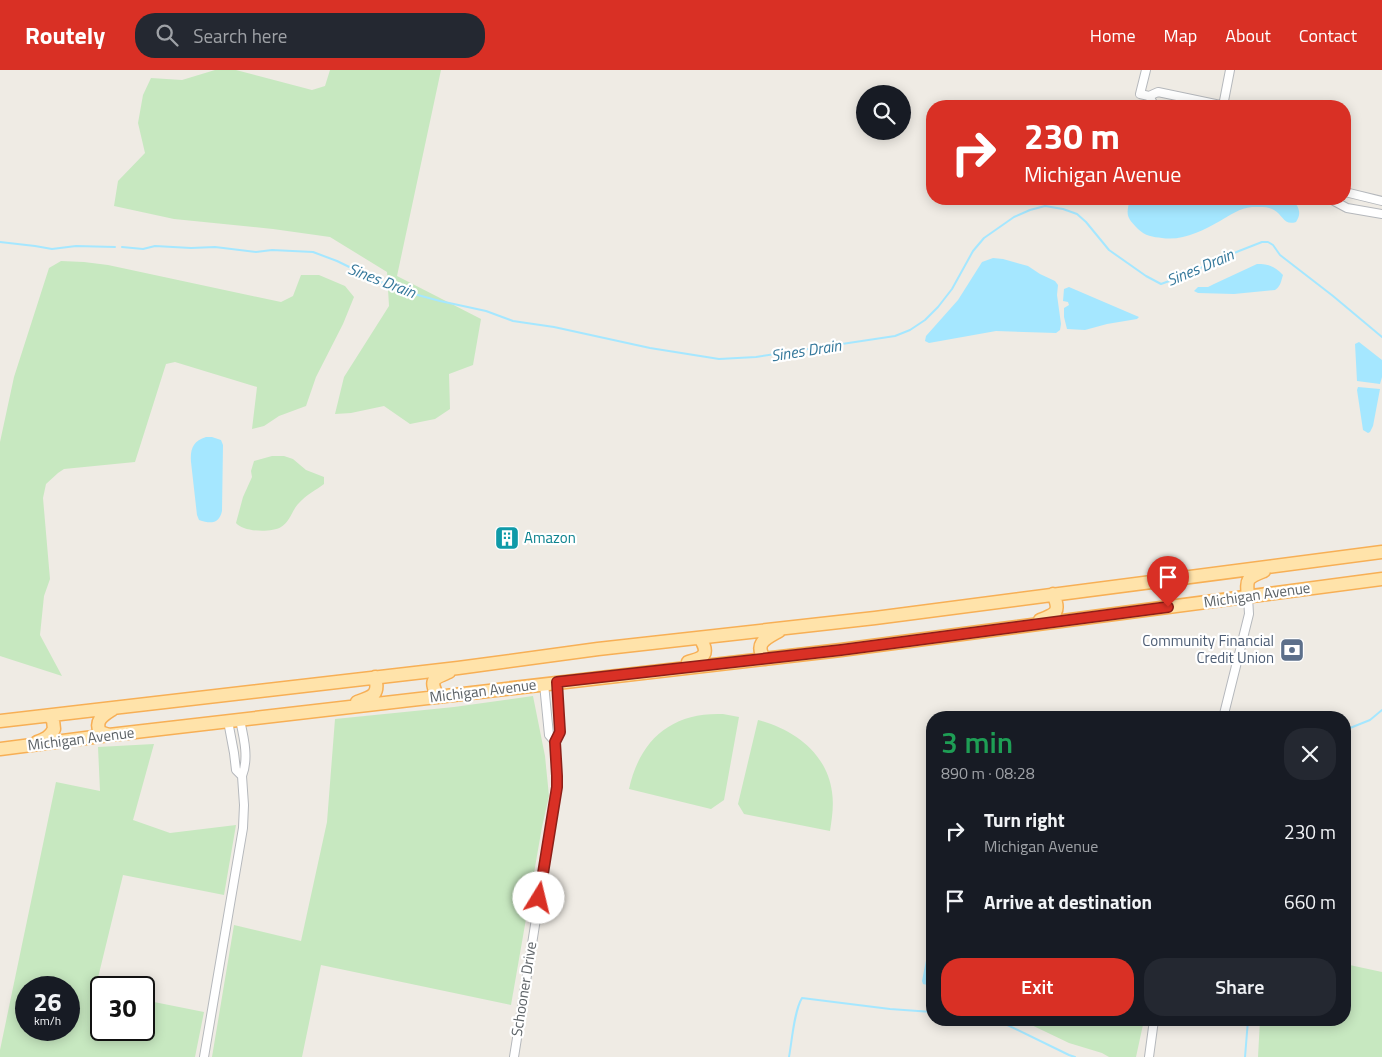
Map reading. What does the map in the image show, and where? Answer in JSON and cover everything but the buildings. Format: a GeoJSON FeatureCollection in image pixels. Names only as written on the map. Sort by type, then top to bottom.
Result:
{"type":"FeatureCollection","features":[{"type":"Feature","properties":{"kind":"main road","name":"Michigan Avenue"},"geometry":{"type":"LineString","coordinates":[[0,721],[458,668],[589,650],[875,618],[1382,552]]}},
{"type":"Feature","properties":{"kind":"main road"},"geometry":{"type":"LineString","coordinates":[[1248,597],[1247,580],[1251,576],[1278,566]]}},
{"type":"Feature","properties":{"kind":"main road","name":"Michigan Avenue"},"geometry":{"type":"LineString","coordinates":[[0,749],[765,658],[1248,597],[1381,578]]}},
{"type":"Feature","properties":{"kind":"main road"},"geometry":{"type":"LineString","coordinates":[[1021,626],[1052,616],[1058,608],[1053,594]]}},
{"type":"Feature","properties":{"kind":"main road"},"geometry":{"type":"LineString","coordinates":[[765,658],[760,651],[762,642],[767,637],[784,628]]}},
{"type":"Feature","properties":{"kind":"main road"},"geometry":{"type":"LineString","coordinates":[[652,671],[700,659],[705,651],[700,638]]}},
{"type":"Feature","properties":{"kind":"main road"},"geometry":{"type":"LineString","coordinates":[[438,697],[434,689],[434,680],[437,676],[458,668]]}},
{"type":"Feature","properties":{"kind":"main road"},"geometry":{"type":"LineString","coordinates":[[338,709],[373,695],[377,684],[374,678]]}},
{"type":"Feature","properties":{"kind":"main road"},"geometry":{"type":"LineString","coordinates":[[108,735],[100,732],[98,724],[101,717],[115,707]]}},
{"type":"Feature","properties":{"kind":"main road"},"geometry":{"type":"LineString","coordinates":[[20,747],[47,738],[52,734],[54,724],[49,716]]}},
{"type":"Feature","properties":{"kind":"street"},"geometry":{"type":"LineString","coordinates":[[1146,70],[1140,94],[1149,96],[1158,92],[1195,100]]}},
{"type":"Feature","properties":{"kind":"street"},"geometry":{"type":"LineString","coordinates":[[1224,100],[1230,70]]}},
{"type":"Feature","properties":{"kind":"street"},"geometry":{"type":"LineString","coordinates":[[1149,96],[1151,100]]}},
{"type":"Feature","properties":{"kind":"street"},"geometry":{"type":"LineString","coordinates":[[1351,193],[1382,201]]}},
{"type":"Feature","properties":{"kind":"street"},"geometry":{"type":"LineString","coordinates":[[1341,205],[1347,208],[1382,214]]}},
{"type":"Feature","properties":{"kind":"street"},"geometry":{"type":"LineString","coordinates":[[1225,711],[1249,614],[1248,597]]}},
{"type":"Feature","properties":{"kind":"street","name":"Schooner Drive"},"geometry":{"type":"LineString","coordinates":[[514,1057],[557,787],[555,742],[560,732],[557,682]]}},
{"type":"Feature","properties":{"kind":"street","name":"Schooner Drive"},"geometry":{"type":"LineString","coordinates":[[544,684],[549,735],[555,742]]}},
{"type":"Feature","properties":{"kind":"street"},"geometry":{"type":"LineString","coordinates":[[234,721],[236,770],[242,776]]}},
{"type":"Feature","properties":{"kind":"street"},"geometry":{"type":"LineString","coordinates":[[204,1057],[243,828],[242,776],[246,766],[244,738],[234,721]]}},
{"type":"Feature","properties":{"kind":"street"},"geometry":{"type":"LineString","coordinates":[[1149,1057],[1153,1026]]}},
{"type":"Feature","properties":{"kind":"green space"},"geometry":{"type":"Polygon","coordinates":[[[215,70],[236,70],[312,90],[325,86],[330,70],[441,70],[397,276],[481,319],[473,365],[449,374],[450,409],[435,419],[410,424],[384,406],[351,413],[335,414],[344,377],[389,306],[387,272],[330,237],[174,219],[114,206],[118,181],[145,153],[138,123],[143,95],[151,78],[182,80],[215,70]]]}},
{"type":"Feature","properties":{"kind":"green space"},"geometry":{"type":"Polygon","coordinates":[[[61,261],[108,265],[281,302],[293,296],[301,275],[319,275],[345,286],[354,297],[343,324],[316,377],[306,406],[279,416],[264,426],[252,429],[257,387],[175,362],[166,364],[135,462],[64,469],[46,484],[43,498],[50,579],[44,596],[40,635],[62,676],[0,656],[0,442],[14,377],[49,268],[61,261]]]}},
{"type":"Feature","properties":{"kind":"green space"},"geometry":{"type":"Polygon","coordinates":[[[272,456],[284,456],[293,459],[306,470],[324,477],[324,484],[302,500],[287,522],[281,527],[264,531],[251,530],[240,526],[236,523],[243,497],[252,477],[251,471],[254,461],[272,456]]]}},
{"type":"Feature","properties":{"kind":"green space"},"geometry":{"type":"Polygon","coordinates":[[[533,696],[545,756],[549,796],[511,1005],[321,965],[302,1057],[212,1057],[234,925],[301,941],[327,822],[335,719],[454,707],[533,696]]]}},
{"type":"Feature","properties":{"kind":"green space"},"geometry":{"type":"Polygon","coordinates":[[[723,714],[739,717],[724,800],[711,809],[629,789],[641,756],[661,732],[688,718],[723,714]]]}},
{"type":"Feature","properties":{"kind":"green space"},"geometry":{"type":"Polygon","coordinates":[[[758,720],[795,736],[816,754],[829,778],[833,797],[830,831],[744,814],[738,804],[758,720]]]}},
{"type":"Feature","properties":{"kind":"green space"},"geometry":{"type":"Polygon","coordinates":[[[154,744],[133,820],[170,833],[236,825],[224,895],[123,875],[98,976],[90,976],[90,1041],[155,1041],[155,1002],[204,1012],[195,1057],[0,1057],[15,978],[15,1041],[80,1041],[80,976],[15,976],[56,782],[100,791],[98,747],[154,744]]]}},
{"type":"Feature","properties":{"kind":"green space"},"geometry":{"type":"Polygon","coordinates":[[[1351,965],[1382,972],[1382,1057],[1258,1057],[1260,1026],[1351,1026],[1351,965]]]}},
{"type":"Feature","properties":{"kind":"green space"},"geometry":{"type":"Polygon","coordinates":[[[1034,1026],[1143,1026],[1136,1057],[1109,1057],[1069,1043],[1034,1026]]]}},
{"type":"Feature","properties":{"kind":"water"},"geometry":{"type":"Polygon","coordinates":[[[1129,205],[1296,205],[1299,213],[1296,222],[1289,223],[1272,209],[1252,207],[1235,212],[1185,237],[1170,239],[1152,237],[1143,233],[1131,222],[1128,212],[1129,205]]]}},
{"type":"Feature","properties":{"kind":"water"},"geometry":{"type":"Polygon","coordinates":[[[993,258],[1028,266],[1055,281],[1058,285],[1060,330],[1056,333],[996,331],[929,343],[925,341],[926,336],[958,300],[982,262],[993,258]]]}},
{"type":"Feature","properties":{"kind":"water"},"geometry":{"type":"Polygon","coordinates":[[[1257,264],[1271,266],[1283,275],[1280,285],[1275,290],[1234,294],[1198,293],[1194,291],[1198,287],[1208,287],[1257,264]]]}},
{"type":"Feature","properties":{"kind":"water"},"geometry":{"type":"Polygon","coordinates":[[[1069,287],[1139,317],[1085,330],[1067,329],[1064,308],[1069,305],[1068,302],[1063,301],[1064,289],[1069,287]]]}},
{"type":"Feature","properties":{"kind":"water"},"geometry":{"type":"Polygon","coordinates":[[[1359,342],[1382,360],[1380,384],[1357,381],[1355,344],[1359,342]]]}},
{"type":"Feature","properties":{"kind":"water"},"geometry":{"type":"Polygon","coordinates":[[[1358,387],[1380,389],[1373,426],[1368,433],[1363,430],[1358,387]]]}},
{"type":"Feature","properties":{"kind":"water"},"geometry":{"type":"Polygon","coordinates":[[[206,437],[221,440],[223,445],[222,511],[217,521],[214,522],[199,520],[197,515],[191,462],[193,446],[206,437]]]}},
{"type":"Feature","properties":{"kind":"water"},"geometry":{"type":"Polygon","coordinates":[[[926,960],[926,985],[923,984],[926,960]]]}},
{"type":"Feature","properties":{"kind":"waterway","name":"Sines Drain"},"geometry":{"type":"LineString","coordinates":[[122,247],[143,249],[155,246],[215,247],[256,252],[272,250],[313,252],[399,290],[486,311],[513,321],[554,327],[650,348],[719,359],[756,357],[895,336],[910,330],[925,320],[938,307],[952,289],[973,251],[984,238],[1014,217],[1045,206],[1077,214],[1109,250],[1146,276],[1161,284],[1239,251],[1262,242],[1268,242],[1273,245],[1280,255],[1382,337]]}},
{"type":"Feature","properties":{"kind":"waterway","name":"Sines Drain"},"geometry":{"type":"LineString","coordinates":[[0,242],[52,249],[76,246],[115,247]]}},
{"type":"Feature","properties":{"kind":"waterway"},"geometry":{"type":"LineString","coordinates":[[1351,728],[1370,720],[1382,710]]}},
{"type":"Feature","properties":{"kind":"waterway"},"geometry":{"type":"LineString","coordinates":[[789,1057],[795,1018],[802,998],[926,1012]]}},
{"type":"Feature","properties":{"kind":"waterway"},"geometry":{"type":"LineString","coordinates":[[1009,1026],[1075,1057]]}},
{"type":"Feature","properties":{"kind":"waterway"},"geometry":{"type":"LineString","coordinates":[[1245,1057],[1248,1026]]}},
{"type":"Feature","properties":{"kind":"place","name":"Amazon"},"geometry":{"type":"Point","coordinates":[507,538]}},
{"type":"Feature","properties":{"kind":"place","name":"Community Financial Credit Union"},"geometry":{"type":"Point","coordinates":[1292,650]}},
{"type":"Feature","properties":{"kind":"route"},"geometry":{"type":"LineString","coordinates":[[539,898],[557,787],[555,742],[560,732],[557,682],[841,650],[1168,607]]}}]}
